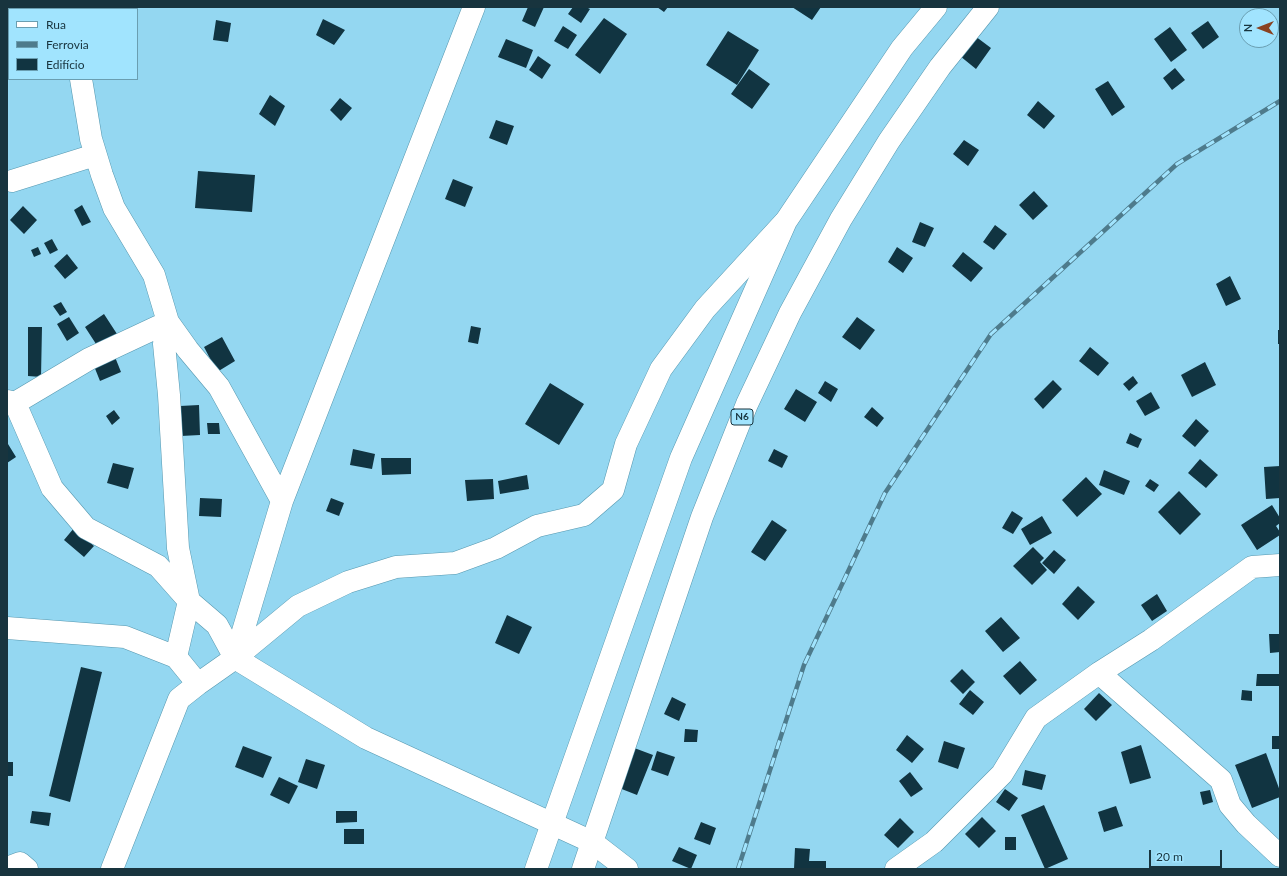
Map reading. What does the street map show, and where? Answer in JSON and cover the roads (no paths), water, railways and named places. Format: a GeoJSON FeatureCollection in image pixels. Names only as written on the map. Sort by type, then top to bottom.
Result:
{"type":"FeatureCollection","features":[{"type":"Feature","properties":{"kind":"main road"},"geometry":{"type":"LineString","coordinates":[[235,658],[282,501],[474,7]]}},
{"type":"Feature","properties":{"kind":"main road"},"geometry":{"type":"LineString","coordinates":[[112,869],[179,699],[235,658],[298,606],[348,582],[396,567],[454,563],[496,548],[537,526],[584,515],[613,490],[626,444],[661,369],[705,309],[786,221],[902,48],[936,7]]}},
{"type":"Feature","properties":{"kind":"main road","name":"N6"},"geometry":{"type":"LineString","coordinates":[[583,869],[702,517],[747,404],[790,313],[841,219],[889,141],[940,67],[988,7]]}},
{"type":"Feature","properties":{"kind":"main road"},"geometry":{"type":"LineString","coordinates":[[81,80],[95,155],[114,208],[154,275],[168,322],[188,350],[219,386],[282,501]]}},
{"type":"Feature","properties":{"kind":"main road"},"geometry":{"type":"LineString","coordinates":[[12,181],[95,155]]}},
{"type":"Feature","properties":{"kind":"main road"},"geometry":{"type":"LineString","coordinates":[[536,869],[681,458],[786,221]]}},
{"type":"Feature","properties":{"kind":"main road"},"geometry":{"type":"LineString","coordinates":[[168,322],[89,359],[11,402],[52,488],[86,528],[158,566],[189,601],[217,625],[235,658],[366,738],[592,842],[627,869]]}},
{"type":"Feature","properties":{"kind":"main road"},"geometry":{"type":"LineString","coordinates":[[168,322],[164,344],[169,395],[178,548],[189,601],[176,657]]}},
{"type":"Feature","properties":{"kind":"main road"},"geometry":{"type":"LineString","coordinates":[[896,869],[934,842],[1002,774],[1036,718],[1099,673],[1152,640],[1252,567],[1280,565]]}},
{"type":"Feature","properties":{"kind":"main road"},"geometry":{"type":"LineString","coordinates":[[7,628],[125,637],[176,657],[198,684]]}},
{"type":"Feature","properties":{"kind":"main road"},"geometry":{"type":"LineString","coordinates":[[1099,673],[1221,780],[1230,805],[1246,824],[1280,856]]}},
{"type":"Feature","properties":{"kind":"main road"},"geometry":{"type":"LineString","coordinates":[[7,868],[20,863],[27,869]]}},
{"type":"Feature","properties":{"kind":"railway"},"geometry":{"type":"LineString","coordinates":[[738,869],[804,665],[885,493],[991,334],[1177,164],[1280,101]]}}]}
